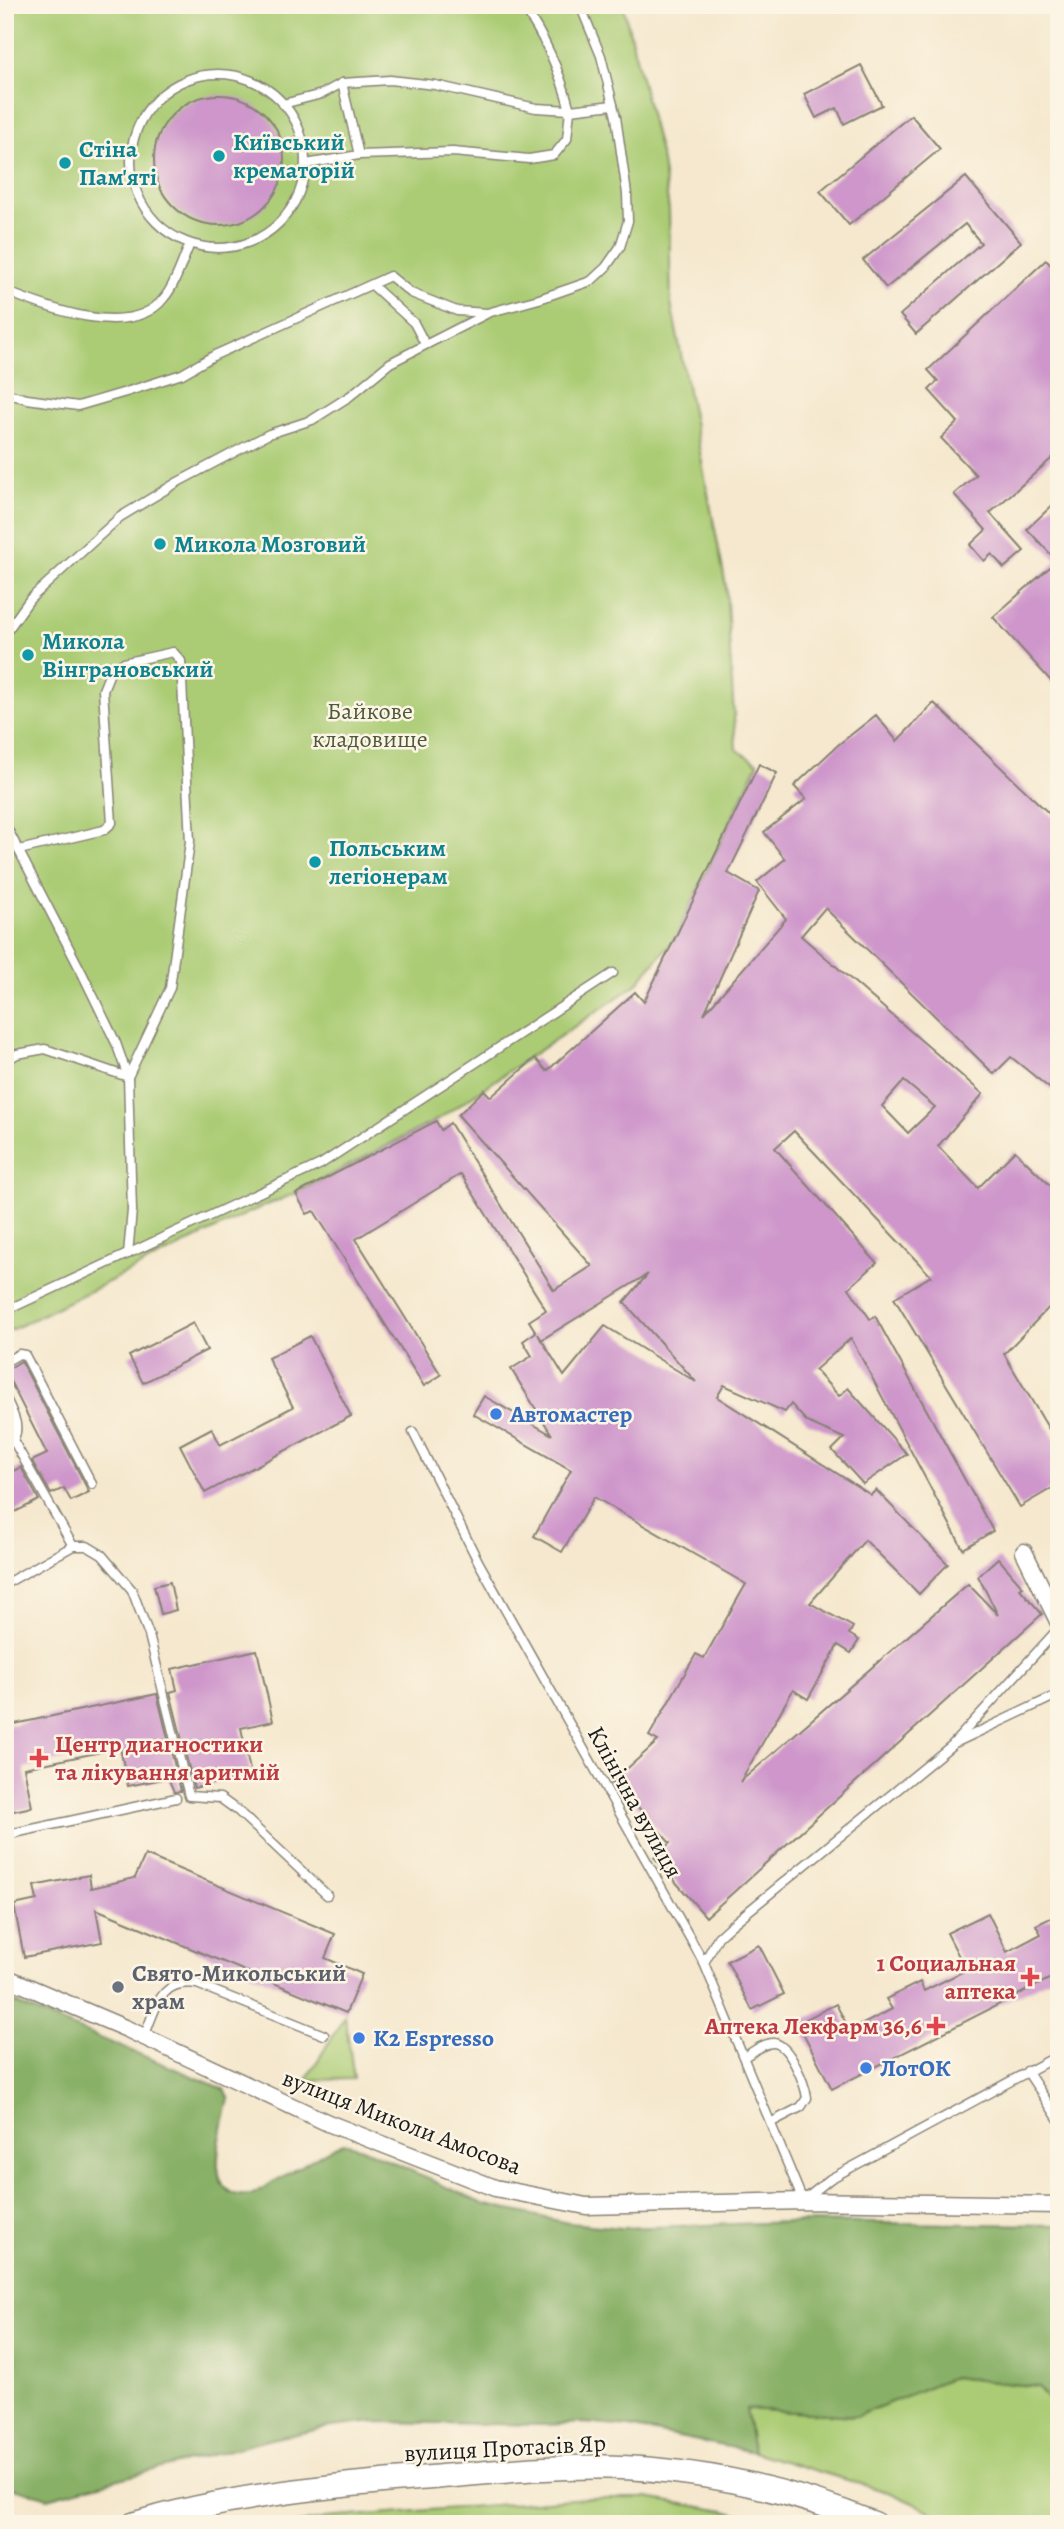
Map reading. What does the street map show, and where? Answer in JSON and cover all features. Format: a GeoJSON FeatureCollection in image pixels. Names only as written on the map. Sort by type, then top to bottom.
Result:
{"type":"FeatureCollection","features":[{"type":"Feature","properties":{"kind":"main road","name":"вулиця Протасів Яр"},"geometry":{"type":"LineString","coordinates":[[134,2524],[244,2497],[344,2485],[527,2470],[605,2467],[669,2472],[761,2487],[835,2508],[875,2524]]}},
{"type":"Feature","properties":{"kind":"street"},"geometry":{"type":"LineString","coordinates":[[1024,1552],[1059,1623]]}},
{"type":"Feature","properties":{"kind":"street","name":"вулиця Миколи Амосова"},"geometry":{"type":"LineString","coordinates":[[5,1977],[144,2037],[328,2123],[495,2188],[586,2206],[803,2200],[1059,2205]]}},
{"type":"Feature","properties":{"kind":"lane"},"geometry":{"type":"LineString","coordinates":[[306,164],[359,155],[453,152],[529,159],[554,155],[567,139],[570,110],[562,80],[550,52],[522,5]]}},
{"type":"Feature","properties":{"kind":"lane"},"geometry":{"type":"LineString","coordinates":[[5,634],[30,599],[120,517],[178,482],[269,434],[312,420],[350,396],[390,363],[425,344],[488,313],[591,281],[606,267],[620,247],[628,221],[627,194],[613,105],[601,56],[580,5]]}},
{"type":"Feature","properties":{"kind":"lane"},"geometry":{"type":"LineString","coordinates":[[224,74],[250,80],[274,93],[283,104],[292,113],[303,137],[306,164],[301,191],[288,215],[268,233],[244,245],[217,249],[190,244],[172,236],[157,224],[141,203],[132,178],[131,151],[138,125],[152,103],[173,86],[198,76],[224,74]]}},
{"type":"Feature","properties":{"kind":"lane"},"geometry":{"type":"LineString","coordinates":[[283,104],[322,94],[342,83],[390,80],[435,85],[536,108],[570,110],[613,105]]}},
{"type":"Feature","properties":{"kind":"lane"},"geometry":{"type":"LineString","coordinates":[[342,83],[359,155]]}},
{"type":"Feature","properties":{"kind":"lane"},"geometry":{"type":"LineString","coordinates":[[5,291],[96,319],[133,317],[148,313],[165,298],[190,244]]}},
{"type":"Feature","properties":{"kind":"lane"},"geometry":{"type":"LineString","coordinates":[[5,393],[78,406],[126,392],[182,374],[215,355],[390,276],[411,293],[457,312],[488,313]]}},
{"type":"Feature","properties":{"kind":"lane"},"geometry":{"type":"LineString","coordinates":[[372,285],[414,323],[425,344]]}},
{"type":"Feature","properties":{"kind":"lane"},"geometry":{"type":"LineString","coordinates":[[19,850],[104,830],[112,823],[103,690],[111,670],[123,663],[173,652],[181,661],[190,842],[170,988],[128,1077]]}},
{"type":"Feature","properties":{"kind":"lane"},"geometry":{"type":"LineString","coordinates":[[5,824],[94,996],[128,1077],[132,1210],[128,1254]]}},
{"type":"Feature","properties":{"kind":"lane"},"geometry":{"type":"LineString","coordinates":[[5,1311],[321,1164],[613,973]]}},
{"type":"Feature","properties":{"kind":"lane"},"geometry":{"type":"LineString","coordinates":[[5,1061],[17,1054],[45,1049],[128,1077]]}},
{"type":"Feature","properties":{"kind":"lane"},"geometry":{"type":"LineString","coordinates":[[5,1362],[19,1354],[25,1355],[92,1484]]}},
{"type":"Feature","properties":{"kind":"lane"},"geometry":{"type":"LineString","coordinates":[[5,1396],[16,1422],[17,1433],[9,1443],[73,1546]]}},
{"type":"Feature","properties":{"kind":"lane","name":"Клінічна вулиця"},"geometry":{"type":"LineString","coordinates":[[413,1432],[479,1563],[704,1963],[803,2200]]}},
{"type":"Feature","properties":{"kind":"lane"},"geometry":{"type":"LineString","coordinates":[[5,1584],[73,1546],[87,1546],[102,1555],[132,1590],[158,1666],[189,1796],[220,1798],[238,1811],[327,1895]]}},
{"type":"Feature","properties":{"kind":"lane"},"geometry":{"type":"LineString","coordinates":[[704,1963],[718,1937],[729,1927],[952,1745],[1059,1628]]}},
{"type":"Feature","properties":{"kind":"lane"},"geometry":{"type":"LineString","coordinates":[[952,1745],[1059,1694]]}},
{"type":"Feature","properties":{"kind":"lane"},"geometry":{"type":"LineString","coordinates":[[5,1835],[176,1798]]}},
{"type":"Feature","properties":{"kind":"lane"},"geometry":{"type":"LineString","coordinates":[[144,2037],[163,1992],[184,1981],[197,1983],[324,2035]]}},
{"type":"Feature","properties":{"kind":"lane"},"geometry":{"type":"LineString","coordinates":[[744,2057],[770,2043],[776,2043],[787,2051],[805,2086],[807,2098],[800,2107],[772,2122]]}},
{"type":"Feature","properties":{"kind":"lane"},"geometry":{"type":"LineString","coordinates":[[803,2200],[830,2179],[1059,2054]]}},
{"type":"Feature","properties":{"kind":"lane"},"geometry":{"type":"LineString","coordinates":[[1027,2071],[1059,2120]]}},
{"type":"Feature","properties":{"kind":"green space","name":"Байкове кладовище"},"geometry":{"type":"Polygon","coordinates":[[[5,5],[623,5],[662,162],[669,210],[671,303],[726,586],[736,749],[758,763],[677,935],[637,984],[437,1120],[294,1194],[250,1212],[5,1333],[5,5]]]}},
{"type":"Feature","properties":{"kind":"green space"},"geometry":{"type":"Polygon","coordinates":[[[5,1999],[224,2089],[229,2099],[219,2143],[219,2175],[224,2187],[235,2194],[251,2195],[344,2143],[362,2148],[483,2204],[568,2223],[622,2228],[789,2222],[1059,2225],[1059,2414],[1038,2387],[952,2377],[857,2416],[746,2409],[753,2452],[629,2427],[584,2423],[543,2425],[375,2422],[331,2427],[271,2439],[48,2498],[10,2487],[5,2477],[5,1999]]]}},
{"type":"Feature","properties":{"kind":"green space"},"geometry":{"type":"Polygon","coordinates":[[[345,2016],[354,2079],[306,2080],[345,2016]]]}},
{"type":"Feature","properties":{"kind":"green space"},"geometry":{"type":"Polygon","coordinates":[[[952,2377],[1038,2387],[1059,2414],[1059,2524],[958,2524],[891,2493],[753,2452],[746,2409],[857,2416],[952,2377]]]}},
{"type":"Feature","properties":{"kind":"green space"},"geometry":{"type":"Polygon","coordinates":[[[585,2498],[647,2498],[725,2511],[769,2524],[298,2524],[326,2518],[585,2498]]]}},
{"type":"Feature","properties":{"kind":"building"},"geometry":{"type":"Polygon","coordinates":[[[861,65],[882,105],[844,124],[837,108],[816,118],[804,94],[861,65]]]}},
{"type":"Feature","properties":{"kind":"building","name":"Київський крематорій"},"geometry":{"type":"Polygon","coordinates":[[[219,95],[244,100],[265,114],[279,135],[284,160],[279,185],[265,206],[244,220],[219,225],[194,220],[173,206],[159,185],[154,160],[159,135],[173,114],[194,100],[219,95]]]}},
{"type":"Feature","properties":{"kind":"building"},"geometry":{"type":"Polygon","coordinates":[[[911,115],[940,149],[849,225],[820,191],[911,115]]]}},
{"type":"Feature","properties":{"kind":"building"},"geometry":{"type":"Polygon","coordinates":[[[966,177],[1021,242],[916,334],[900,315],[981,243],[965,224],[886,288],[863,260],[966,177]]]}},
{"type":"Feature","properties":{"kind":"building"},"geometry":{"type":"Polygon","coordinates":[[[1046,260],[1059,274],[1059,452],[990,513],[1024,551],[1004,568],[992,554],[984,561],[970,545],[986,530],[954,494],[976,475],[941,438],[958,422],[929,390],[938,381],[928,370],[1046,260]]]}},
{"type":"Feature","properties":{"kind":"building"},"geometry":{"type":"Polygon","coordinates":[[[1059,499],[1059,690],[993,617],[1057,561],[1027,529],[1059,499]]]}},
{"type":"Feature","properties":{"kind":"building"},"geometry":{"type":"Polygon","coordinates":[[[934,703],[1059,823],[1059,1096],[1011,1057],[994,1074],[825,908],[801,936],[983,1094],[938,1146],[978,1188],[1015,1151],[1059,1194],[1059,1297],[1004,1354],[1059,1446],[1059,1484],[1020,1507],[894,1298],[931,1276],[794,1131],[775,1148],[877,1263],[849,1288],[870,1319],[875,1316],[993,1531],[963,1549],[851,1338],[815,1370],[839,1396],[848,1388],[907,1454],[863,1484],[832,1450],[844,1438],[807,1422],[791,1404],[785,1412],[724,1385],[717,1397],[871,1495],[876,1490],[948,1564],[919,1594],[865,1540],[810,1603],[853,1627],[849,1634],[859,1640],[851,1653],[838,1645],[808,1699],[793,1690],[740,1782],[968,1584],[998,1615],[978,1576],[998,1558],[1042,1614],[706,1917],[654,1857],[670,1843],[629,1797],[626,1800],[611,1783],[658,1741],[649,1736],[696,1654],[704,1658],[746,1584],[594,1497],[562,1552],[534,1536],[571,1470],[473,1414],[484,1396],[552,1435],[511,1369],[532,1356],[523,1341],[536,1332],[529,1321],[546,1310],[461,1174],[356,1239],[441,1375],[424,1386],[314,1211],[307,1214],[296,1194],[436,1121],[441,1130],[450,1123],[554,1290],[592,1266],[458,1115],[484,1090],[491,1097],[535,1058],[547,1071],[635,992],[644,1002],[759,764],[777,773],[728,873],[759,891],[704,1014],[786,919],[757,882],[785,859],[764,832],[806,799],[794,786],[838,745],[876,715],[897,741],[934,703]],[[904,1081],[882,1106],[908,1133],[935,1107],[904,1081]],[[648,1274],[542,1340],[564,1376],[605,1326],[696,1382],[624,1302],[648,1274]]]}},
{"type":"Feature","properties":{"kind":"building"},"geometry":{"type":"Polygon","coordinates":[[[193,1323],[207,1350],[143,1383],[129,1356],[193,1323]]]}},
{"type":"Feature","properties":{"kind":"building"},"geometry":{"type":"Polygon","coordinates":[[[310,1336],[351,1416],[205,1493],[180,1445],[212,1428],[220,1445],[293,1407],[268,1358],[310,1336]]]}},
{"type":"Feature","properties":{"kind":"building"},"geometry":{"type":"Polygon","coordinates":[[[21,1361],[89,1492],[71,1501],[64,1488],[51,1494],[32,1461],[47,1454],[5,1371],[21,1361]]]}},
{"type":"Feature","properties":{"kind":"building"},"geometry":{"type":"Polygon","coordinates":[[[21,1467],[39,1500],[5,1517],[5,1475],[21,1467]]]}},
{"type":"Feature","properties":{"kind":"building"},"geometry":{"type":"Polygon","coordinates":[[[170,1582],[176,1610],[161,1614],[154,1586],[170,1582]]]}},
{"type":"Feature","properties":{"kind":"building"},"geometry":{"type":"Polygon","coordinates":[[[257,1650],[273,1721],[241,1728],[251,1775],[194,1788],[170,1692],[177,1690],[172,1669],[257,1650]]]}},
{"type":"Feature","properties":{"kind":"building","name":"Центр диагностики та лікування аритмій"},"geometry":{"type":"Polygon","coordinates":[[[157,1694],[181,1791],[174,1792],[168,1778],[128,1786],[120,1748],[24,1768],[32,1807],[5,1813],[5,1726],[157,1694]]]}},
{"type":"Feature","properties":{"kind":"building"},"geometry":{"type":"Polygon","coordinates":[[[145,1855],[335,1934],[325,1958],[362,1974],[346,2013],[96,1909],[102,1942],[24,1957],[14,1905],[37,1900],[34,1886],[89,1875],[91,1888],[135,1878],[145,1855]]]}},
{"type":"Feature","properties":{"kind":"building"},"geometry":{"type":"Polygon","coordinates":[[[988,1913],[1007,1952],[1041,1934],[1036,1925],[1059,1914],[1059,1974],[832,2089],[798,2023],[836,2004],[850,2031],[892,2009],[886,1999],[920,1982],[924,1991],[966,1970],[947,1933],[988,1913]]]}},
{"type":"Feature","properties":{"kind":"building"},"geometry":{"type":"Polygon","coordinates":[[[759,1945],[784,1994],[752,2010],[727,1961],[759,1945]]]}},
{"type":"Feature","properties":{"kind":"place","name":"Київський крематорій"},"geometry":{"type":"Point","coordinates":[219,156]}},
{"type":"Feature","properties":{"kind":"place","name":"Стіна Пам'яті"},"geometry":{"type":"Point","coordinates":[65,163]}},
{"type":"Feature","properties":{"kind":"place","name":"Микола Мозговий"},"geometry":{"type":"Point","coordinates":[160,544]}},
{"type":"Feature","properties":{"kind":"place","name":"Микола Вінграновський"},"geometry":{"type":"Point","coordinates":[28,655]}},
{"type":"Feature","properties":{"kind":"place","name":"Польським легіонерам"},"geometry":{"type":"Point","coordinates":[315,862]}},
{"type":"Feature","properties":{"kind":"place","name":"Автомастер"},"geometry":{"type":"Point","coordinates":[496,1414]}},
{"type":"Feature","properties":{"kind":"place","name":"Центр диагностики та лікування аритмій"},"geometry":{"type":"Point","coordinates":[39,1758]}},
{"type":"Feature","properties":{"kind":"place","name":"1 Социальная аптека"},"geometry":{"type":"Point","coordinates":[1030,1977]}},
{"type":"Feature","properties":{"kind":"place","name":"Свято-Микольський храм"},"geometry":{"type":"Point","coordinates":[118,1987]}},
{"type":"Feature","properties":{"kind":"place","name":"Аптека Лекфарм 36,6"},"geometry":{"type":"Point","coordinates":[936,2026]}},
{"type":"Feature","properties":{"kind":"place","name":"K2 Espresso"},"geometry":{"type":"Point","coordinates":[359,2038]}},
{"type":"Feature","properties":{"kind":"place","name":"ЛотОК"},"geometry":{"type":"Point","coordinates":[866,2068]}}]}
